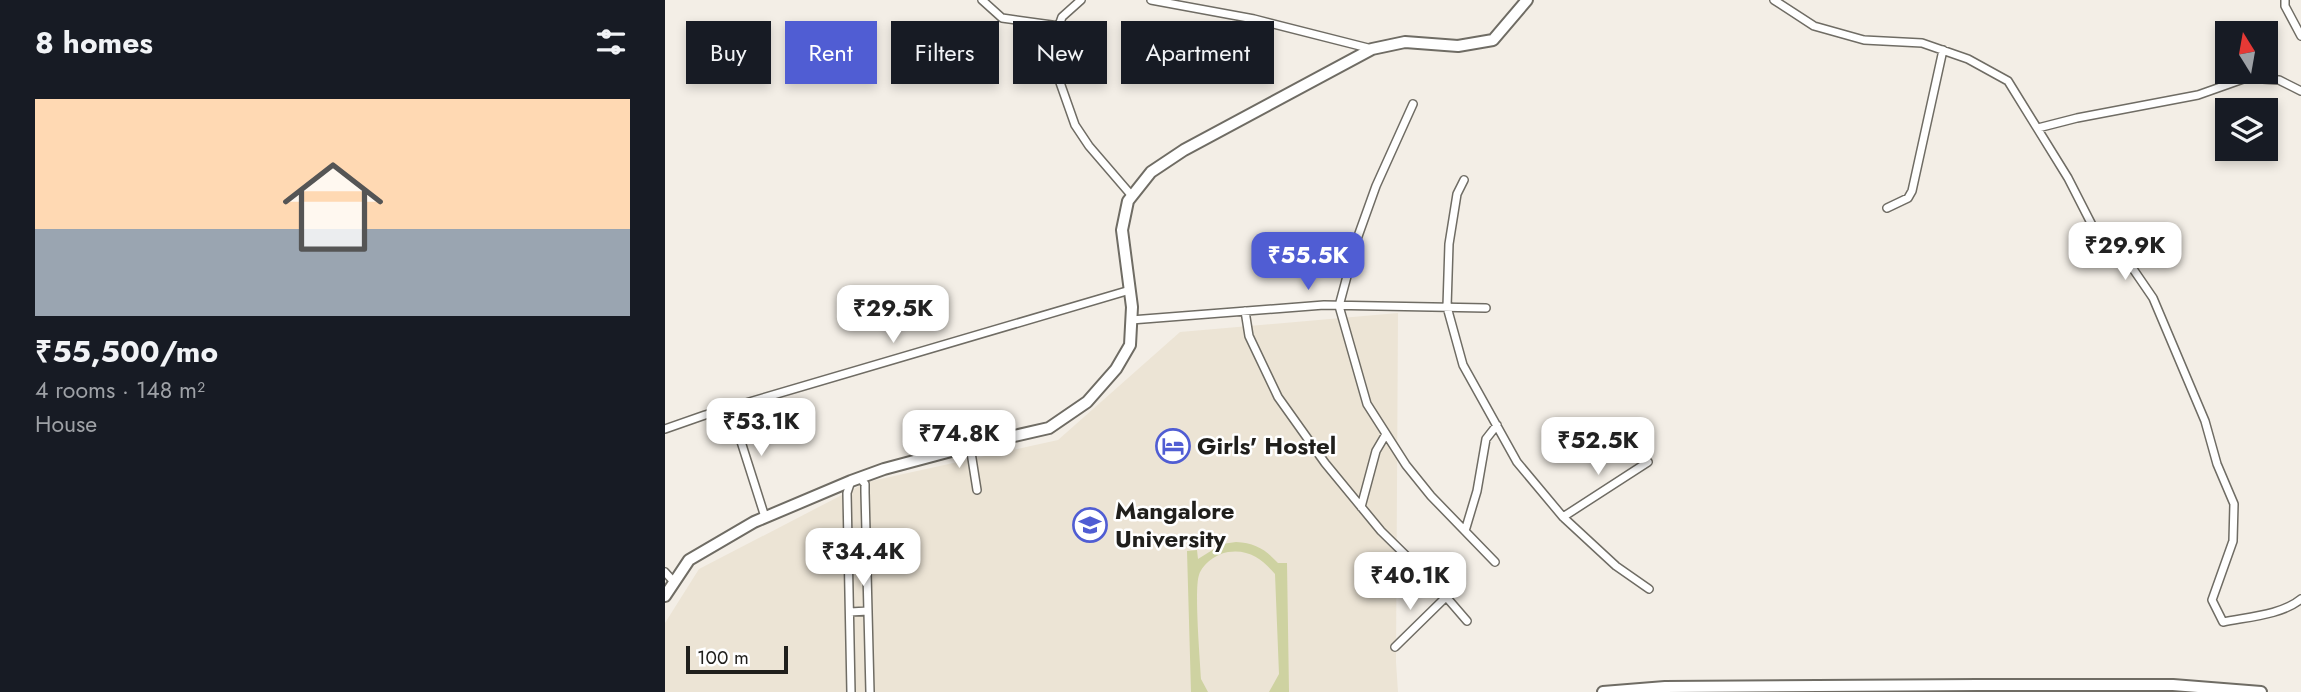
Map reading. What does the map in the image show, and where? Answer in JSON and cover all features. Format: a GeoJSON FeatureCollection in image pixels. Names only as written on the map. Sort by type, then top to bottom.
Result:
{"type":"FeatureCollection","features":[{"type":"Feature","properties":{"kind":"main road"},"geometry":{"type":"LineString","coordinates":[[665,596],[689,560],[765,517],[855,479],[970,446],[1049,428],[1087,402],[1116,369],[1130,345],[1130,290],[1122,230],[1128,201],[1151,172],[1184,150],[1372,48],[1405,42],[1458,46],[1493,40],[1527,0]]}},
{"type":"Feature","properties":{"kind":"main road"},"geometry":{"type":"LineString","coordinates":[[1603,692],[1665,687],[1977,689],[2173,685],[2261,692]]}},
{"type":"Feature","properties":{"kind":"street"},"geometry":{"type":"LineString","coordinates":[[982,0],[1002,19],[1018,21]]}},
{"type":"Feature","properties":{"kind":"street"},"geometry":{"type":"LineString","coordinates":[[1061,21],[1074,3],[1081,0]]}},
{"type":"Feature","properties":{"kind":"street"},"geometry":{"type":"LineString","coordinates":[[1151,0],[1254,19],[1372,48]]}},
{"type":"Feature","properties":{"kind":"street"},"geometry":{"type":"LineString","coordinates":[[1774,0],[1814,26],[1864,40],[1922,43],[1968,59],[2008,81],[2068,178],[2092,225],[2129,263],[2153,298],[2205,421],[2217,464],[2234,505],[2233,541],[2212,600],[2223,622],[2271,612],[2294,605],[2301,599]]}},
{"type":"Feature","properties":{"kind":"street"},"geometry":{"type":"LineString","coordinates":[[2285,0],[2285,6],[2301,36]]}},
{"type":"Feature","properties":{"kind":"street"},"geometry":{"type":"LineString","coordinates":[[1887,208],[1908,198],[1912,191],[1943,50]]}},
{"type":"Feature","properties":{"kind":"street"},"geometry":{"type":"LineString","coordinates":[[2038,128],[2198,95],[2246,78],[2279,80],[2301,91]]}},
{"type":"Feature","properties":{"kind":"street"},"geometry":{"type":"LineString","coordinates":[[1061,84],[1075,125],[1089,146],[1132,196]]}},
{"type":"Feature","properties":{"kind":"street"},"geometry":{"type":"LineString","coordinates":[[1413,104],[1357,239],[1339,306],[1367,404],[1414,475],[1495,562]]}},
{"type":"Feature","properties":{"kind":"street"},"geometry":{"type":"LineString","coordinates":[[1464,180],[1457,194],[1449,244],[1447,307],[1463,365],[1517,462],[1563,517],[1616,565],[1650,589]]}},
{"type":"Feature","properties":{"kind":"street"},"geometry":{"type":"LineString","coordinates":[[665,429],[730,407],[1130,290]]}},
{"type":"Feature","properties":{"kind":"street"},"geometry":{"type":"LineString","coordinates":[[1131,320],[1339,306],[1486,308]]}},
{"type":"Feature","properties":{"kind":"street"},"geometry":{"type":"LineString","coordinates":[[1245,311],[1249,336],[1278,397],[1325,463],[1381,531],[1467,621]]}},
{"type":"Feature","properties":{"kind":"street"},"geometry":{"type":"LineString","coordinates":[[730,407],[765,517]]}},
{"type":"Feature","properties":{"kind":"street"},"geometry":{"type":"LineString","coordinates":[[1465,531],[1478,491],[1486,439],[1497,425]]}},
{"type":"Feature","properties":{"kind":"street"},"geometry":{"type":"LineString","coordinates":[[1361,508],[1376,451],[1386,433]]}},
{"type":"Feature","properties":{"kind":"street"},"geometry":{"type":"LineString","coordinates":[[970,446],[977,490]]}},
{"type":"Feature","properties":{"kind":"street"},"geometry":{"type":"LineString","coordinates":[[1563,517],[1648,462]]}},
{"type":"Feature","properties":{"kind":"street"},"geometry":{"type":"LineString","coordinates":[[851,692],[847,493],[855,479],[865,484],[870,692]]}},
{"type":"Feature","properties":{"kind":"street"},"geometry":{"type":"LineString","coordinates":[[665,572],[674,582]]}},
{"type":"Feature","properties":{"kind":"street"},"geometry":{"type":"LineString","coordinates":[[1395,647],[1445,598]]}},
{"type":"Feature","properties":{"kind":"street"},"geometry":{"type":"LineString","coordinates":[[849,612],[869,611]]}},
{"type":"Feature","properties":{"kind":"shaded area","name":"Mangalore University"},"geometry":{"type":"Polygon","coordinates":[[[1398,313],[1398,692],[665,692],[665,623],[699,569],[867,482],[1058,440],[1180,332],[1398,313]]]}},
{"type":"Feature","properties":{"kind":"green space"},"geometry":{"type":"Polygon","coordinates":[[[1236,542],[1254,545],[1278,563],[1287,563],[1289,692],[1269,692],[1279,674],[1275,574],[1255,556],[1236,551],[1215,557],[1199,575],[1197,609],[1201,679],[1208,692],[1191,692],[1187,551],[1197,550],[1198,559],[1222,544],[1236,542]]]}},
{"type":"Feature","properties":{"kind":"place","name":"Girls' Hostel"},"geometry":{"type":"Point","coordinates":[1173,446]}},
{"type":"Feature","properties":{"kind":"place","name":"Mangalore University"},"geometry":{"type":"Point","coordinates":[1090,525]}}]}
